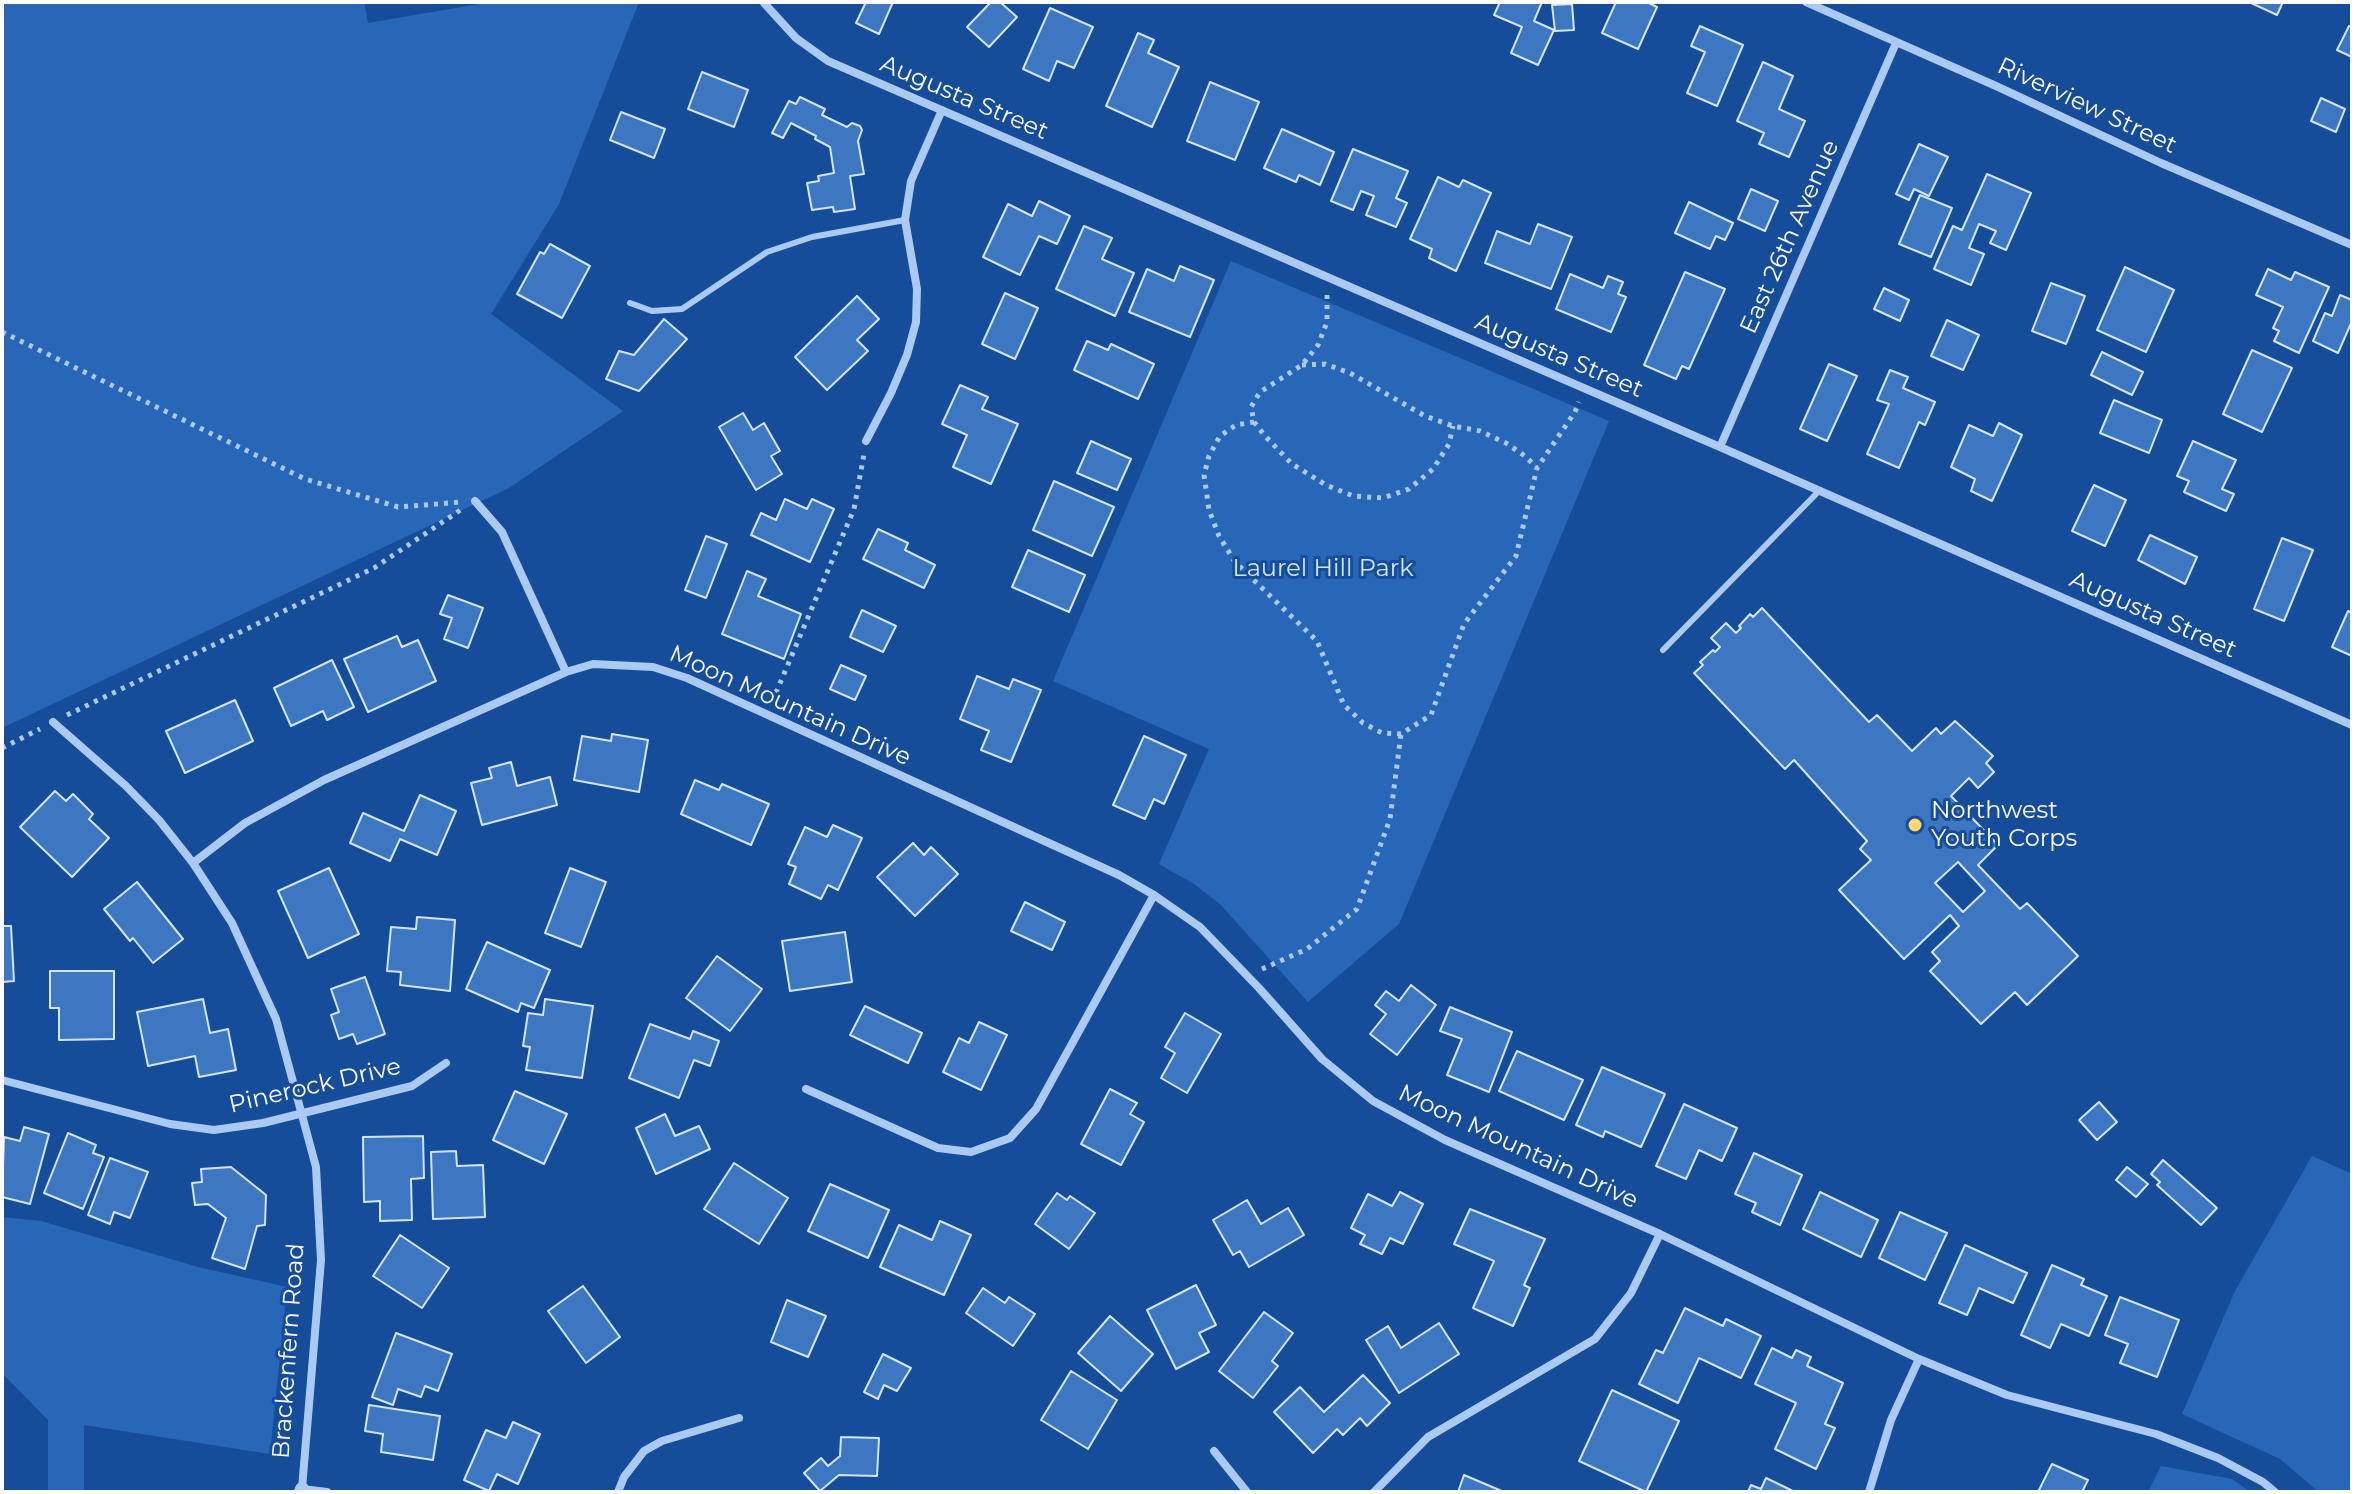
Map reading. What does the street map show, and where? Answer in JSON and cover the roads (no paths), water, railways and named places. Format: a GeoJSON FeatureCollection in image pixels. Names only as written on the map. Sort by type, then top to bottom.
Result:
{"type":"FeatureCollection","features":[{"type":"Feature","properties":{"kind":"street","name":"Riverview Street"},"geometry":{"type":"LineString","coordinates":[[1806,2],[2006,90],[2161,163],[2352,245]]}},
{"type":"Feature","properties":{"kind":"street","name":"Augusta Street"},"geometry":{"type":"LineString","coordinates":[[764,3],[796,38],[828,61],[1820,490],[2352,725]]}},
{"type":"Feature","properties":{"kind":"street","name":"East 26th Avenue"},"geometry":{"type":"LineString","coordinates":[[1720,447],[1896,43]]}},
{"type":"Feature","properties":{"kind":"street"},"geometry":{"type":"LineString","coordinates":[[866,441],[897,380],[916,322],[917,289],[905,220],[911,181],[942,110]]}},
{"type":"Feature","properties":{"kind":"street"},"geometry":{"type":"LineString","coordinates":[[475,501],[502,532],[566,672]]}},
{"type":"Feature","properties":{"kind":"street","name":"Moon Mountain Drive"},"geometry":{"type":"LineString","coordinates":[[193,863],[245,823],[324,780],[566,672],[593,664],[653,667],[687,678],[1119,875],[1154,895],[1200,927],[1322,1059],[1373,1101],[1445,1140],[1660,1234],[1919,1359],[2007,1395],[2156,1434],[2218,1458],[2263,1482],[2275,1492]]}},
{"type":"Feature","properties":{"kind":"street","name":"Brackenfern Road"},"geometry":{"type":"LineString","coordinates":[[53,722],[126,786],[159,820],[193,863],[232,923],[276,1019],[316,1167],[321,1260],[302,1491]]}},
{"type":"Feature","properties":{"kind":"street"},"geometry":{"type":"LineString","coordinates":[[806,1089],[938,1148],[971,1152],[1010,1138],[1036,1109],[1154,895]]}},
{"type":"Feature","properties":{"kind":"street","name":"Pinerock Drive"},"geometry":{"type":"LineString","coordinates":[[2,1080],[170,1124],[214,1130],[263,1123],[412,1086],[446,1063]]}},
{"type":"Feature","properties":{"kind":"street"},"geometry":{"type":"LineString","coordinates":[[1374,1492],[1428,1437],[1595,1339],[1631,1293],[1660,1234]]}},
{"type":"Feature","properties":{"kind":"street"},"geometry":{"type":"LineString","coordinates":[[1869,1492],[1891,1420],[1919,1359]]}},
{"type":"Feature","properties":{"kind":"street"},"geometry":{"type":"LineString","coordinates":[[618,1492],[624,1477],[644,1451],[662,1441],[739,1418]]}},
{"type":"Feature","properties":{"kind":"street"},"geometry":{"type":"LineString","coordinates":[[1214,1451],[1247,1492]]}},
{"type":"Feature","properties":{"kind":"street"},"geometry":{"type":"LineString","coordinates":[[302,1491],[327,1492]]}},
{"type":"Feature","properties":{"kind":"lane"},"geometry":{"type":"LineString","coordinates":[[630,303],[652,311],[682,309],[767,252],[812,237],[905,220]]}},
{"type":"Feature","properties":{"kind":"lane"},"geometry":{"type":"LineString","coordinates":[[1663,650],[1820,490]]}},
{"type":"Feature","properties":{"kind":"place","name":"Northwest Youth Corps"},"geometry":{"type":"Point","coordinates":[1915,825]}},
{"type":"Feature","properties":{"kind":"park label","name":"Laurel Hill Park"},"geometry":{"type":"Point","coordinates":[1323,569]}}]}
